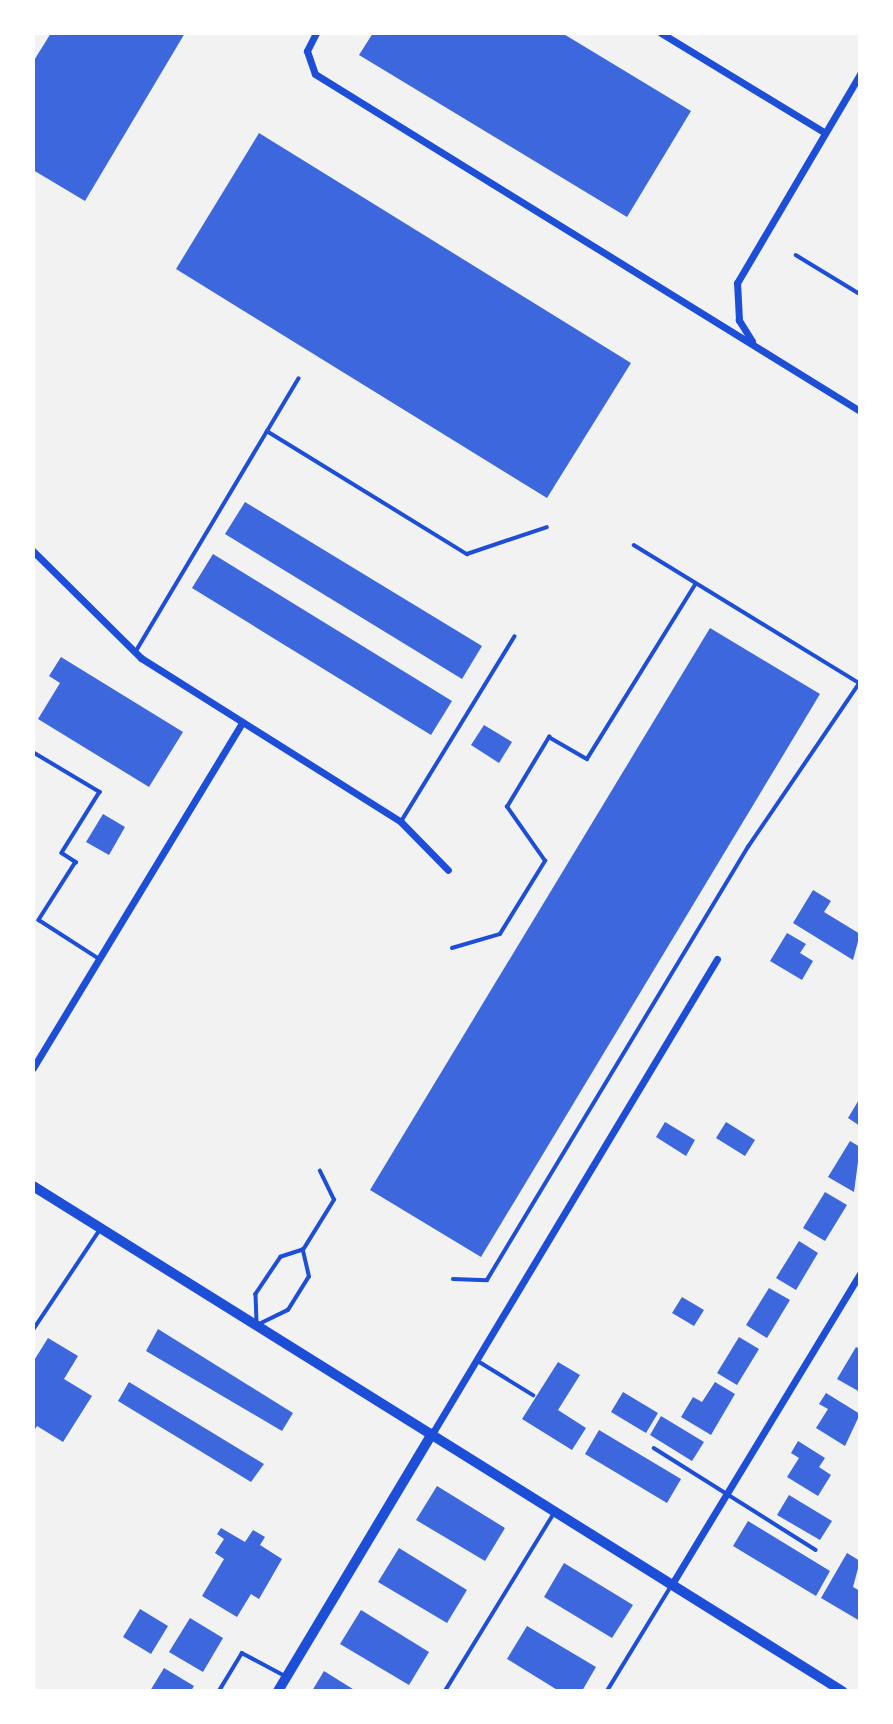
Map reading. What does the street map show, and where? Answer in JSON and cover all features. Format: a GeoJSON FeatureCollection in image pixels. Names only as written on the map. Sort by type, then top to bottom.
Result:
{"type":"FeatureCollection","features":[{"type":"Feature","properties":{"kind":"main road"},"geometry":{"type":"LineString","coordinates":[[33,1186],[842,1691]]}},
{"type":"Feature","properties":{"kind":"street"},"geometry":{"type":"LineString","coordinates":[[316,33],[307,51],[315,74],[859,409]]}},
{"type":"Feature","properties":{"kind":"street"},"geometry":{"type":"LineString","coordinates":[[661,33],[824,132]]}},
{"type":"Feature","properties":{"kind":"street"},"geometry":{"type":"LineString","coordinates":[[757,347],[739,320],[737,283],[860,74]]}},
{"type":"Feature","properties":{"kind":"street"},"geometry":{"type":"LineString","coordinates":[[33,551],[135,653],[401,822],[448,870]]}},
{"type":"Feature","properties":{"kind":"street"},"geometry":{"type":"LineString","coordinates":[[33,1069],[242,723]]}},
{"type":"Feature","properties":{"kind":"street"},"geometry":{"type":"LineString","coordinates":[[278,1691],[717,959]]}},
{"type":"Feature","properties":{"kind":"street"},"geometry":{"type":"LineString","coordinates":[[672,1584],[860,1273]]}},
{"type":"Feature","properties":{"kind":"lane"},"geometry":{"type":"LineString","coordinates":[[796,255],[860,294]]}},
{"type":"Feature","properties":{"kind":"lane"},"geometry":{"type":"LineString","coordinates":[[135,653],[298,379]]}},
{"type":"Feature","properties":{"kind":"lane"},"geometry":{"type":"LineString","coordinates":[[267,431],[467,554],[547,527]]}},
{"type":"Feature","properties":{"kind":"lane"},"geometry":{"type":"LineString","coordinates":[[453,1279],[487,1280],[748,847],[859,682],[695,585],[634,545]]}},
{"type":"Feature","properties":{"kind":"lane"},"geometry":{"type":"LineString","coordinates":[[452,948],[500,934],[545,861],[507,807],[549,737],[587,759],[695,585]]}},
{"type":"Feature","properties":{"kind":"lane"},"geometry":{"type":"LineString","coordinates":[[401,822],[514,637]]}},
{"type":"Feature","properties":{"kind":"lane"},"geometry":{"type":"LineString","coordinates":[[33,752],[100,792],[62,853],[76,862],[39,920],[99,959]]}},
{"type":"Feature","properties":{"kind":"lane"},"geometry":{"type":"LineString","coordinates":[[303,1251],[309,1277],[303,1287],[288,1310],[257,1325],[256,1294],[281,1257],[303,1251],[334,1200],[320,1171]]}},
{"type":"Feature","properties":{"kind":"lane"},"geometry":{"type":"LineString","coordinates":[[33,1330],[100,1228]]}},
{"type":"Feature","properties":{"kind":"lane"},"geometry":{"type":"LineString","coordinates":[[476,1360],[533,1395]]}},
{"type":"Feature","properties":{"kind":"lane"},"geometry":{"type":"LineString","coordinates":[[653,1448],[816,1550]]}},
{"type":"Feature","properties":{"kind":"lane"},"geometry":{"type":"LineString","coordinates":[[445,1691],[555,1511]]}},
{"type":"Feature","properties":{"kind":"lane"},"geometry":{"type":"LineString","coordinates":[[607,1691],[672,1584]]}},
{"type":"Feature","properties":{"kind":"lane"},"geometry":{"type":"LineString","coordinates":[[219,1691],[242,1653],[287,1677]]}},
{"type":"Feature","properties":{"kind":"building"},"geometry":{"type":"Polygon","coordinates":[[[51,33],[185,33],[85,201],[33,170],[33,62],[51,33]]]}},
{"type":"Feature","properties":{"kind":"building"},"geometry":{"type":"Polygon","coordinates":[[[373,33],[562,33],[691,111],[627,217],[359,55],[373,33]]]}},
{"type":"Feature","properties":{"kind":"building"},"geometry":{"type":"Polygon","coordinates":[[[259,133],[631,363],[547,498],[176,269],[259,133]]]}},
{"type":"Feature","properties":{"kind":"building"},"geometry":{"type":"Polygon","coordinates":[[[245,502],[482,646],[462,679],[225,534],[245,502]]]}},
{"type":"Feature","properties":{"kind":"building"},"geometry":{"type":"Polygon","coordinates":[[[213,554],[452,701],[431,735],[192,588],[213,554]]]}},
{"type":"Feature","properties":{"kind":"building"},"geometry":{"type":"Polygon","coordinates":[[[710,628],[820,694],[481,1257],[370,1190],[710,628]]]}},
{"type":"Feature","properties":{"kind":"building"},"geometry":{"type":"Polygon","coordinates":[[[61,657],[183,732],[149,787],[38,719],[60,683],[49,676],[61,657]]]}},
{"type":"Feature","properties":{"kind":"building"},"geometry":{"type":"Polygon","coordinates":[[[484,725],[512,742],[499,763],[471,745],[484,725]]]}},
{"type":"Feature","properties":{"kind":"building"},"geometry":{"type":"Polygon","coordinates":[[[103,814],[125,827],[109,855],[86,842],[103,814]]]}},
{"type":"Feature","properties":{"kind":"building"},"geometry":{"type":"Polygon","coordinates":[[[813,890],[831,901],[824,912],[860,934],[853,960],[793,923],[813,890]]]}},
{"type":"Feature","properties":{"kind":"building"},"geometry":{"type":"Polygon","coordinates":[[[787,933],[806,944],[800,953],[813,961],[802,980],[770,961],[787,933]]]}},
{"type":"Feature","properties":{"kind":"building"},"geometry":{"type":"Polygon","coordinates":[[[860,1098],[860,1126],[848,1118],[860,1098]]]}},
{"type":"Feature","properties":{"kind":"building"},"geometry":{"type":"Polygon","coordinates":[[[665,1122],[695,1140],[686,1156],[656,1137],[665,1122]]]}},
{"type":"Feature","properties":{"kind":"building"},"geometry":{"type":"Polygon","coordinates":[[[726,1122],[755,1140],[745,1156],[716,1138],[726,1122]]]}},
{"type":"Feature","properties":{"kind":"building"},"geometry":{"type":"Polygon","coordinates":[[[850,1141],[860,1147],[854,1192],[828,1177],[850,1141]]]}},
{"type":"Feature","properties":{"kind":"building"},"geometry":{"type":"Polygon","coordinates":[[[825,1192],[847,1205],[825,1241],[803,1228],[825,1192]]]}},
{"type":"Feature","properties":{"kind":"building"},"geometry":{"type":"Polygon","coordinates":[[[799,1241],[818,1253],[796,1290],[776,1278],[799,1241]]]}},
{"type":"Feature","properties":{"kind":"building"},"geometry":{"type":"Polygon","coordinates":[[[769,1288],[790,1300],[767,1338],[746,1325],[769,1288]]]}},
{"type":"Feature","properties":{"kind":"building"},"geometry":{"type":"Polygon","coordinates":[[[682,1297],[704,1310],[694,1326],[672,1313],[682,1297]]]}},
{"type":"Feature","properties":{"kind":"building"},"geometry":{"type":"Polygon","coordinates":[[[158,1329],[293,1413],[282,1431],[146,1351],[158,1329]]]}},
{"type":"Feature","properties":{"kind":"building"},"geometry":{"type":"Polygon","coordinates":[[[739,1337],[759,1349],[737,1385],[717,1373],[739,1337]]]}},
{"type":"Feature","properties":{"kind":"building"},"geometry":{"type":"Polygon","coordinates":[[[48,1338],[78,1356],[64,1379],[92,1396],[63,1442],[37,1426],[33,1432],[33,1362],[48,1338]]]}},
{"type":"Feature","properties":{"kind":"building"},"geometry":{"type":"Polygon","coordinates":[[[856,1347],[860,1349],[860,1392],[837,1379],[856,1347]]]}},
{"type":"Feature","properties":{"kind":"building"},"geometry":{"type":"Polygon","coordinates":[[[558,1362],[580,1375],[558,1410],[586,1428],[572,1450],[522,1419],[558,1362]]]}},
{"type":"Feature","properties":{"kind":"building"},"geometry":{"type":"Polygon","coordinates":[[[129,1382],[264,1464],[251,1482],[118,1401],[129,1382]]]}},
{"type":"Feature","properties":{"kind":"building"},"geometry":{"type":"Polygon","coordinates":[[[715,1382],[735,1394],[711,1435],[681,1417],[693,1397],[702,1402],[715,1382]]]}},
{"type":"Feature","properties":{"kind":"building"},"geometry":{"type":"Polygon","coordinates":[[[623,1392],[658,1413],[646,1433],[611,1412],[623,1392]]]}},
{"type":"Feature","properties":{"kind":"building"},"geometry":{"type":"Polygon","coordinates":[[[826,1393],[860,1414],[845,1446],[816,1428],[828,1409],[819,1404],[826,1393]]]}},
{"type":"Feature","properties":{"kind":"building"},"geometry":{"type":"Polygon","coordinates":[[[661,1416],[704,1442],[692,1461],[650,1435],[661,1416]]]}},
{"type":"Feature","properties":{"kind":"building"},"geometry":{"type":"Polygon","coordinates":[[[599,1430],[681,1479],[667,1503],[585,1454],[599,1430]]]}},
{"type":"Feature","properties":{"kind":"building"},"geometry":{"type":"Polygon","coordinates":[[[798,1441],[825,1458],[819,1467],[831,1475],[818,1496],[787,1477],[799,1458],[791,1453],[798,1441]]]}},
{"type":"Feature","properties":{"kind":"building"},"geometry":{"type":"Polygon","coordinates":[[[437,1486],[505,1528],[485,1561],[416,1520],[437,1486]]]}},
{"type":"Feature","properties":{"kind":"building"},"geometry":{"type":"Polygon","coordinates":[[[789,1495],[832,1521],[820,1540],[777,1515],[789,1495]]]}},
{"type":"Feature","properties":{"kind":"building"},"geometry":{"type":"Polygon","coordinates":[[[748,1521],[830,1571],[816,1596],[733,1546],[748,1521]]]}},
{"type":"Feature","properties":{"kind":"building"},"geometry":{"type":"Polygon","coordinates":[[[221,1528],[245,1542],[253,1530],[265,1537],[260,1545],[282,1559],[259,1599],[251,1594],[237,1617],[202,1596],[224,1559],[215,1553],[224,1539],[217,1534],[221,1528]]]}},
{"type":"Feature","properties":{"kind":"building"},"geometry":{"type":"Polygon","coordinates":[[[399,1548],[467,1590],[447,1623],[378,1582],[399,1548]]]}},
{"type":"Feature","properties":{"kind":"building"},"geometry":{"type":"Polygon","coordinates":[[[847,1553],[860,1561],[853,1587],[860,1591],[860,1621],[821,1598],[847,1553]]]}},
{"type":"Feature","properties":{"kind":"building"},"geometry":{"type":"Polygon","coordinates":[[[564,1563],[633,1605],[612,1638],[544,1597],[564,1563]]]}},
{"type":"Feature","properties":{"kind":"building"},"geometry":{"type":"Polygon","coordinates":[[[140,1609],[168,1626],[151,1654],[123,1637],[140,1609]]]}},
{"type":"Feature","properties":{"kind":"building"},"geometry":{"type":"Polygon","coordinates":[[[361,1610],[429,1652],[409,1685],[340,1644],[361,1610]]]}},
{"type":"Feature","properties":{"kind":"building"},"geometry":{"type":"Polygon","coordinates":[[[190,1618],[223,1638],[203,1672],[169,1652],[190,1618]]]}},
{"type":"Feature","properties":{"kind":"building"},"geometry":{"type":"Polygon","coordinates":[[[527,1626],[596,1667],[582,1691],[559,1691],[507,1659],[527,1626]]]}},
{"type":"Feature","properties":{"kind":"building"},"geometry":{"type":"Polygon","coordinates":[[[164,1668],[194,1686],[191,1691],[150,1691],[164,1668]]]}},
{"type":"Feature","properties":{"kind":"building"},"geometry":{"type":"Polygon","coordinates":[[[324,1671],[356,1691],[312,1691],[324,1671]]]}}]}
